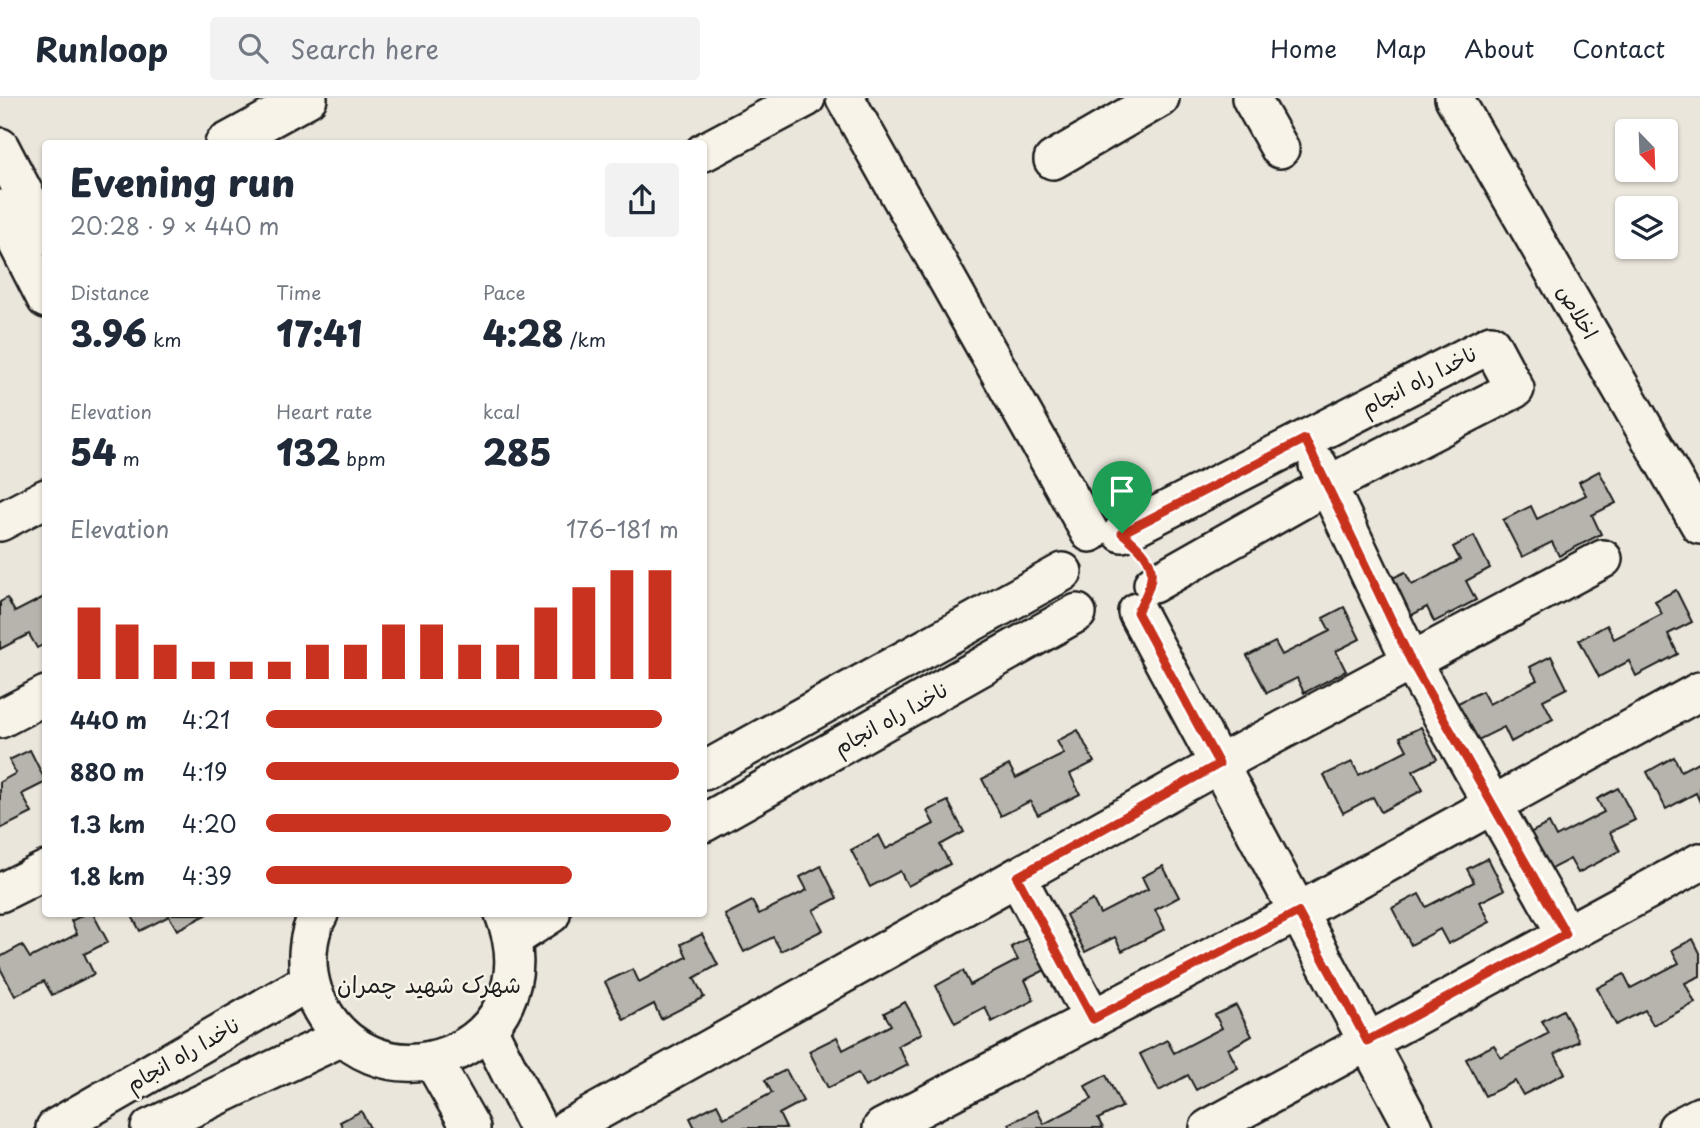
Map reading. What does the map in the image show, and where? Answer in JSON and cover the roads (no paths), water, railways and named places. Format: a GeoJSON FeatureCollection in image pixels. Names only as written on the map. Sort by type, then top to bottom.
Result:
{"type":"FeatureCollection","features":[{"type":"Feature","properties":{"kind":"street"},"geometry":{"type":"LineString","coordinates":[[231,140],[308,98]]}},
{"type":"Feature","properties":{"kind":"street"},"geometry":{"type":"LineString","coordinates":[[707,150],[806,98]]}},
{"type":"Feature","properties":{"kind":"street"},"geometry":{"type":"LineString","coordinates":[[845,98],[1106,533],[1147,553],[1145,598],[1219,764],[1414,1128]]}},
{"type":"Feature","properties":{"kind":"street"},"geometry":{"type":"LineString","coordinates":[[1053,160],[1160,98]]}},
{"type":"Feature","properties":{"kind":"street"},"geometry":{"type":"LineString","coordinates":[[1251,98],[1280,149]]}},
{"type":"Feature","properties":{"kind":"street","name":"اخلاص"},"geometry":{"type":"LineString","coordinates":[[1454,98],[1700,525]]}},
{"type":"Feature","properties":{"kind":"street"},"geometry":{"type":"LineString","coordinates":[[0,147],[42,227]]}},
{"type":"Feature","properties":{"kind":"street"},"geometry":{"type":"LineString","coordinates":[[0,209],[42,291]]}},
{"type":"Feature","properties":{"kind":"street","name":"ناخدا راه انجام"},"geometry":{"type":"LineString","coordinates":[[1106,533],[1305,439],[1491,344],[1515,389],[1328,485],[1145,598]]}},
{"type":"Feature","properties":{"kind":"street"},"geometry":{"type":"LineString","coordinates":[[1305,439],[1411,661],[1566,934]]}},
{"type":"Feature","properties":{"kind":"street"},"geometry":{"type":"LineString","coordinates":[[0,522],[42,500]]}},
{"type":"Feature","properties":{"kind":"street"},"geometry":{"type":"LineString","coordinates":[[1106,533],[1066,554],[1061,585],[1077,613],[1107,623],[1145,598]]}},
{"type":"Feature","properties":{"kind":"street"},"geometry":{"type":"LineString","coordinates":[[568,1128],[1219,764],[1603,559]]}},
{"type":"Feature","properties":{"kind":"street"},"geometry":{"type":"LineString","coordinates":[[738,804],[709,768],[1063,572]]}},
{"type":"Feature","properties":{"kind":"street","name":"ناخدا راه انجام"},"geometry":{"type":"LineString","coordinates":[[707,821],[1077,613]]}},
{"type":"Feature","properties":{"kind":"street"},"geometry":{"type":"LineString","coordinates":[[880,673],[902,713]]}},
{"type":"Feature","properties":{"kind":"street"},"geometry":{"type":"LineString","coordinates":[[882,1128],[1298,912],[1700,691]]}},
{"type":"Feature","properties":{"kind":"street"},"geometry":{"type":"LineString","coordinates":[[0,719],[42,697]]}},
{"type":"Feature","properties":{"kind":"street"},"geometry":{"type":"LineString","coordinates":[[1209,1128],[1700,862]]}},
{"type":"Feature","properties":{"kind":"street"},"geometry":{"type":"LineString","coordinates":[[0,893],[42,872]]}},
{"type":"Feature","properties":{"kind":"street"},"geometry":{"type":"LineString","coordinates":[[1017,877],[1093,1019]]}},
{"type":"Feature","properties":{"kind":"street"},"geometry":{"type":"LineString","coordinates":[[318,917],[308,948],[310,981],[321,1011],[342,1037],[369,1054],[400,1063],[433,1061],[463,1049],[488,1029],[507,1002],[515,971],[509,926],[540,917]]}},
{"type":"Feature","properties":{"kind":"street","name":"ناخدا راه انجام"},"geometry":{"type":"LineString","coordinates":[[55,1128],[310,981]]}},
{"type":"Feature","properties":{"kind":"street"},"geometry":{"type":"LineString","coordinates":[[488,1029],[538,1128]]}},
{"type":"Feature","properties":{"kind":"street"},"geometry":{"type":"LineString","coordinates":[[150,1128],[342,1037]]}},
{"type":"Feature","properties":{"kind":"street"},"geometry":{"type":"LineString","coordinates":[[433,1061],[471,1128]]}},
{"type":"Feature","properties":{"kind":"street"},"geometry":{"type":"LineString","coordinates":[[125,1090],[144,1128]]}},
{"type":"Feature","properties":{"kind":"street"},"geometry":{"type":"LineString","coordinates":[[1677,1128],[1700,1116]]}},
{"type":"Feature","properties":{"kind":"district","name":"شهرک شهید چمران"},"geometry":{"type":"Point","coordinates":[429,985]}}]}
